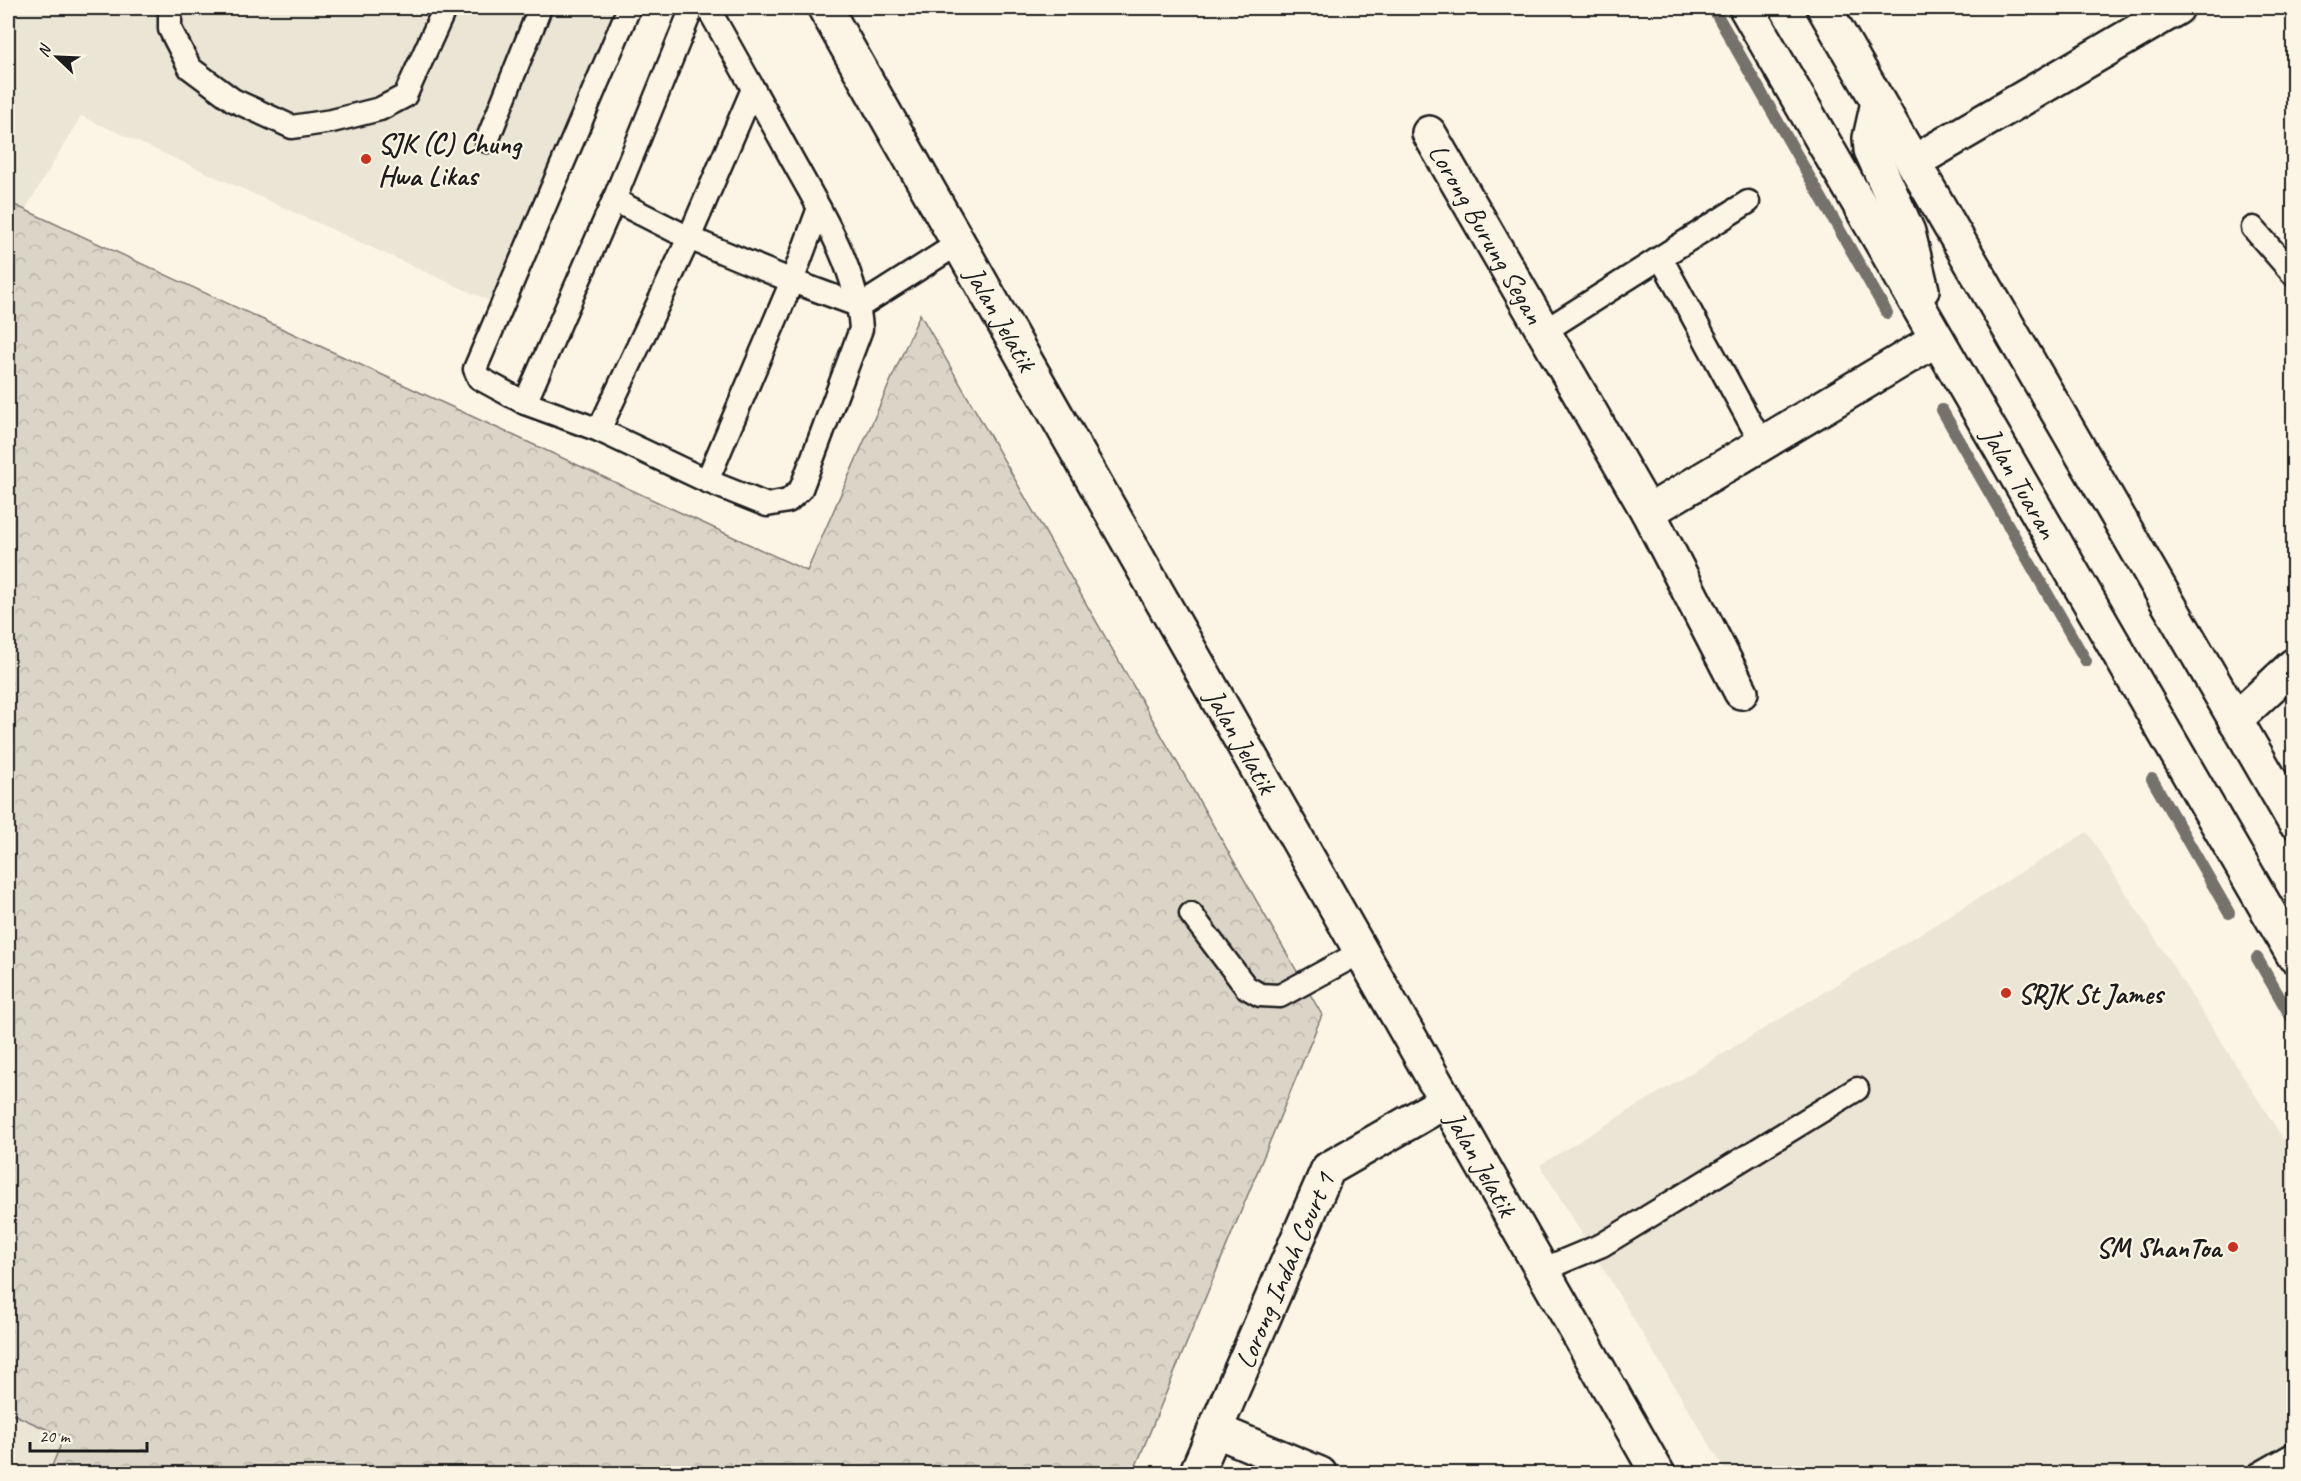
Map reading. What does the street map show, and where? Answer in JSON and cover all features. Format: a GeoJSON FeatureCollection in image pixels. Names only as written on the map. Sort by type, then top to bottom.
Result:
{"type":"FeatureCollection","features":[{"type":"Feature","properties":{"kind":"street","name":"Jalan Jelatik"},"geometry":{"type":"LineString","coordinates":[[825,8],[1658,1473]]}},
{"type":"Feature","properties":{"kind":"street","name":"Jalan Tuaran"},"geometry":{"type":"LineString","coordinates":[[1746,8],[2294,956]]}},
{"type":"Feature","properties":{"kind":"street"},"geometry":{"type":"LineString","coordinates":[[1824,8],[2294,821]]}},
{"type":"Feature","properties":{"kind":"street"},"geometry":{"type":"LineString","coordinates":[[1914,162],[2177,8]]}},
{"type":"Feature","properties":{"kind":"street"},"geometry":{"type":"LineString","coordinates":[[1648,512],[1762,444],[1934,334],[1908,232],[1871,150],[1870,138],[1878,102]]}},
{"type":"Feature","properties":{"kind":"street","name":"Lorong Burung Segan"},"geometry":{"type":"LineString","coordinates":[[1429,133],[1648,512],[1741,692]]}},
{"type":"Feature","properties":{"kind":"street"},"geometry":{"type":"LineString","coordinates":[[2235,720],[2294,665]]}},
{"type":"Feature","properties":{"kind":"street","name":"Lorong Indah Court 1"},"geometry":{"type":"LineString","coordinates":[[1196,1473],[1328,1169],[1446,1101]]}},
{"type":"Feature","properties":{"kind":"street"},"geometry":{"type":"LineString","coordinates":[[1215,1430],[1320,1473]]}},
{"type":"Feature","properties":{"kind":"lane"},"geometry":{"type":"LineString","coordinates":[[170,8],[170,28],[190,68],[233,100],[292,127],[332,121],[380,109],[405,96],[445,8]]}},
{"type":"Feature","properties":{"kind":"lane"},"geometry":{"type":"LineString","coordinates":[[487,141],[540,8]]}},
{"type":"Feature","properties":{"kind":"lane"},"geometry":{"type":"LineString","coordinates":[[629,8],[475,369],[479,378],[525,403],[599,430],[707,481],[767,505],[788,501],[801,489],[861,329],[860,306],[851,276],[819,208],[708,8]]}},
{"type":"Feature","properties":{"kind":"lane"},"geometry":{"type":"LineString","coordinates":[[525,403],[614,200],[692,8]]}},
{"type":"Feature","properties":{"kind":"lane"},"geometry":{"type":"LineString","coordinates":[[599,430],[689,238],[753,89]]}},
{"type":"Feature","properties":{"kind":"lane"},"geometry":{"type":"LineString","coordinates":[[614,200],[689,238],[792,281],[860,306]]}},
{"type":"Feature","properties":{"kind":"lane","name":"Lorong Burung Segan"},"geometry":{"type":"LineString","coordinates":[[1543,332],[1748,202]]}},
{"type":"Feature","properties":{"kind":"lane"},"geometry":{"type":"LineString","coordinates":[[707,481],[792,281],[819,208]]}},
{"type":"Feature","properties":{"kind":"lane"},"geometry":{"type":"LineString","coordinates":[[2253,228],[2294,275]]}},
{"type":"Feature","properties":{"kind":"lane"},"geometry":{"type":"LineString","coordinates":[[860,306],[958,243]]}},
{"type":"Feature","properties":{"kind":"lane"},"geometry":{"type":"LineString","coordinates":[[1660,258],[1762,444]]}},
{"type":"Feature","properties":{"kind":"lane"},"geometry":{"type":"LineString","coordinates":[[1191,914],[1246,987],[1260,995],[1280,996],[1361,952]]}},
{"type":"Feature","properties":{"kind":"lane"},"geometry":{"type":"LineString","coordinates":[[1542,1270],[1602,1245],[1857,1089]]}},
{"type":"Feature","properties":{"kind":"lane"},"geometry":{"type":"LineString","coordinates":[[2259,1473],[2294,1454]]}},
{"type":"Feature","properties":{"kind":"shaded area","name":"SJK (C) Chung Hwa Likas"},"geometry":{"type":"Polygon","coordinates":[[[8,8],[623,8],[492,302],[81,116],[25,210],[8,202],[8,8]]]}},
{"type":"Feature","properties":{"kind":"shaded area","name":"SRJK St James"},"geometry":{"type":"Polygon","coordinates":[[[2087,832],[2293,1154],[2293,1473],[1727,1473],[1540,1165],[2087,832]]]}},
{"type":"Feature","properties":{"kind":"shaded area"},"geometry":{"type":"Polygon","coordinates":[[[8,1412],[64,1437],[49,1473],[8,1474],[8,1412]]]}},
{"type":"Feature","properties":{"kind":"green space"},"geometry":{"type":"Polygon","coordinates":[[[8,202],[807,571],[920,314],[1322,1015],[1133,1473],[49,1473],[64,1437],[8,1412],[8,202]]]}},
{"type":"Feature","properties":{"kind":"waterway"},"geometry":{"type":"LineString","coordinates":[[1713,8],[1887,313]]}},
{"type":"Feature","properties":{"kind":"waterway"},"geometry":{"type":"LineString","coordinates":[[1942,410],[2086,661]]}},
{"type":"Feature","properties":{"kind":"waterway"},"geometry":{"type":"LineString","coordinates":[[2152,779],[2229,913]]}},
{"type":"Feature","properties":{"kind":"waterway"},"geometry":{"type":"LineString","coordinates":[[2257,958],[2294,1022]]}},
{"type":"Feature","properties":{"kind":"place","name":"SJK (C) Chung Hwa Likas"},"geometry":{"type":"Point","coordinates":[366,159]}},
{"type":"Feature","properties":{"kind":"place","name":"SRJK St James"},"geometry":{"type":"Point","coordinates":[2006,993]}},
{"type":"Feature","properties":{"kind":"place","name":"SM ShanToa"},"geometry":{"type":"Point","coordinates":[2233,1247]}}]}
